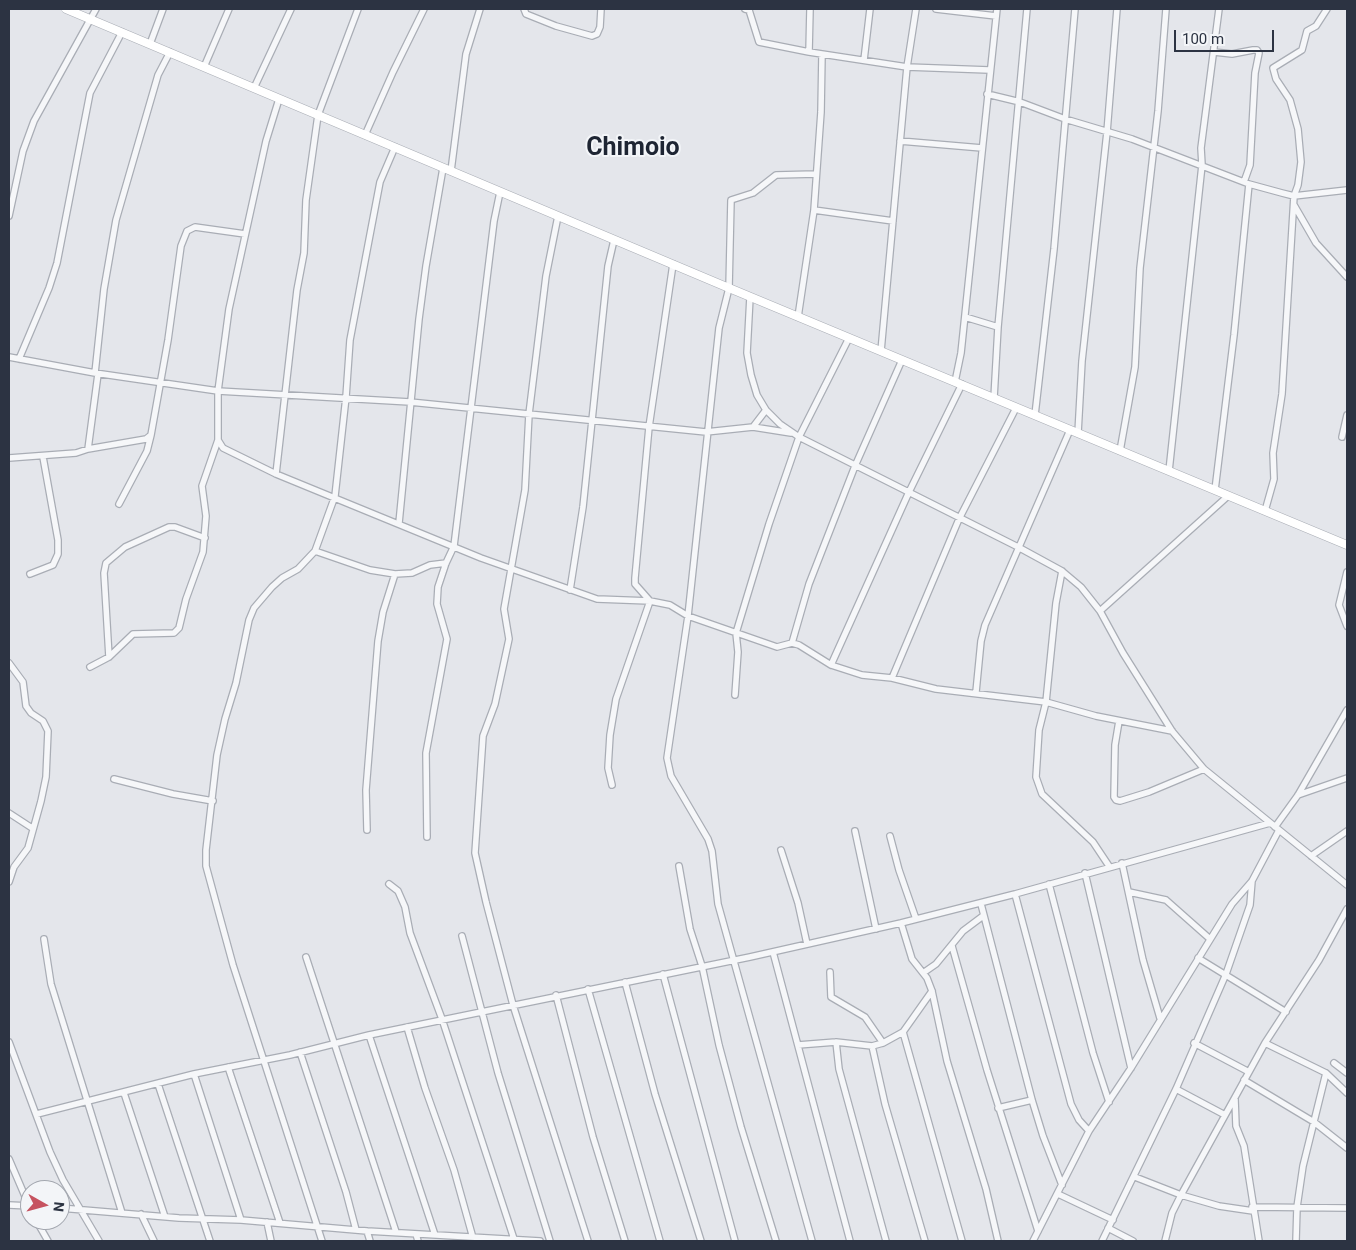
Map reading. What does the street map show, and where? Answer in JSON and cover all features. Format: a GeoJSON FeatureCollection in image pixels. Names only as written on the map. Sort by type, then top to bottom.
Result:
{"type":"FeatureCollection","features":[{"type":"Feature","properties":{"kind":"street"},"geometry":{"type":"LineString","coordinates":[[66,9],[1034,416],[1347,545]]}},
{"type":"Feature","properties":{"kind":"street"},"geometry":{"type":"LineString","coordinates":[[9,213],[23,151],[34,121],[96,9]]}},
{"type":"Feature","properties":{"kind":"street"},"geometry":{"type":"LineString","coordinates":[[150,44],[163,9]]}},
{"type":"Feature","properties":{"kind":"street"},"geometry":{"type":"LineString","coordinates":[[204,68],[229,9]]}},
{"type":"Feature","properties":{"kind":"street"},"geometry":{"type":"LineString","coordinates":[[254,88],[291,9]]}},
{"type":"Feature","properties":{"kind":"street"},"geometry":{"type":"LineString","coordinates":[[276,474],[297,290],[304,253],[306,200],[318,115],[358,9]]}},
{"type":"Feature","properties":{"kind":"street"},"geometry":{"type":"LineString","coordinates":[[365,135],[424,9]]}},
{"type":"Feature","properties":{"kind":"street"},"geometry":{"type":"LineString","coordinates":[[399,523],[410,402],[426,266],[447,169],[466,54],[480,9]]}},
{"type":"Feature","properties":{"kind":"street"},"geometry":{"type":"LineString","coordinates":[[524,9],[526,14],[556,26],[592,36],[597,34],[600,27],[601,9]]}},
{"type":"Feature","properties":{"kind":"street"},"geometry":{"type":"LineString","coordinates":[[747,9],[759,42],[786,50],[907,67],[989,70]]}},
{"type":"Feature","properties":{"kind":"street"},"geometry":{"type":"LineString","coordinates":[[810,9],[810,52]]}},
{"type":"Feature","properties":{"kind":"street"},"geometry":{"type":"LineString","coordinates":[[864,60],[870,9]]}},
{"type":"Feature","properties":{"kind":"street"},"geometry":{"type":"LineString","coordinates":[[881,351],[907,67],[916,9]]}},
{"type":"Feature","properties":{"kind":"street"},"geometry":{"type":"LineString","coordinates":[[937,9],[996,16]]}},
{"type":"Feature","properties":{"kind":"street"},"geometry":{"type":"LineString","coordinates":[[831,665],[958,383],[989,70],[997,9]]}},
{"type":"Feature","properties":{"kind":"street"},"geometry":{"type":"LineString","coordinates":[[994,398],[998,327],[1027,9]]}},
{"type":"Feature","properties":{"kind":"street"},"geometry":{"type":"LineString","coordinates":[[1034,416],[1054,249],[1075,9]]}},
{"type":"Feature","properties":{"kind":"street"},"geometry":{"type":"LineString","coordinates":[[976,692],[980,642],[985,625],[1018,547],[1074,432],[1107,132],[1117,9]]}},
{"type":"Feature","properties":{"kind":"street"},"geometry":{"type":"LineString","coordinates":[[1120,451],[1135,368],[1140,268],[1166,9]]}},
{"type":"Feature","properties":{"kind":"street"},"geometry":{"type":"LineString","coordinates":[[1169,471],[1202,165],[1201,148],[1219,9]]}},
{"type":"Feature","properties":{"kind":"street"},"geometry":{"type":"LineString","coordinates":[[1265,511],[1274,479],[1273,453],[1282,394],[1294,196],[1300,173],[1298,129],[1290,100],[1276,79],[1273,68],[1302,50],[1307,31],[1316,26],[1327,9]]}},
{"type":"Feature","properties":{"kind":"street"},"geometry":{"type":"LineString","coordinates":[[19,358],[49,288],[57,263],[90,93],[122,32]]}},
{"type":"Feature","properties":{"kind":"street"},"geometry":{"type":"LineString","coordinates":[[1214,52],[1232,54],[1257,50],[1259,53],[1255,73],[1250,165],[1233,344],[1215,490]]}},
{"type":"Feature","properties":{"kind":"street"},"geometry":{"type":"LineString","coordinates":[[88,449],[104,289],[116,220],[158,75],[170,52]]}},
{"type":"Feature","properties":{"kind":"street"},"geometry":{"type":"LineString","coordinates":[[798,317],[814,210],[821,112],[822,54]]}},
{"type":"Feature","properties":{"kind":"street"},"geometry":{"type":"LineString","coordinates":[[987,94],[1020,102],[1202,165],[1247,183],[1294,196],[1347,190]]}},
{"type":"Feature","properties":{"kind":"street"},"geometry":{"type":"LineString","coordinates":[[90,667],[109,657],[133,634],[177,632],[205,538],[206,516],[202,486],[218,440],[218,391],[230,309],[266,140],[280,99]]}},
{"type":"Feature","properties":{"kind":"street"},"geometry":{"type":"LineString","coordinates":[[900,141],[982,148]]}},
{"type":"Feature","properties":{"kind":"street"},"geometry":{"type":"LineString","coordinates":[[322,1241],[233,965],[206,866],[217,755],[236,683],[249,620],[254,608],[272,587],[282,578],[298,569],[315,551],[335,496],[350,340],[380,182],[395,148]]}},
{"type":"Feature","properties":{"kind":"street"},"geometry":{"type":"LineString","coordinates":[[812,1241],[760,1063],[718,904],[710,845],[667,766],[668,748],[688,616],[706,432],[719,328],[729,288],[731,200],[753,193],[776,175],[816,174]]}},
{"type":"Feature","properties":{"kind":"street"},"geometry":{"type":"LineString","coordinates":[[427,837],[426,753],[447,639],[437,604],[438,587],[454,546],[494,222],[500,192]]}},
{"type":"Feature","properties":{"kind":"street"},"geometry":{"type":"LineString","coordinates":[[1294,205],[1316,243],[1347,277]]}},
{"type":"Feature","properties":{"kind":"street"},"geometry":{"type":"LineString","coordinates":[[814,210],[893,221]]}},
{"type":"Feature","properties":{"kind":"street"},"geometry":{"type":"LineString","coordinates":[[558,216],[546,276],[529,414],[524,490],[504,609],[509,639],[494,704],[483,736],[476,853],[486,902],[513,1005],[588,1241]]}},
{"type":"Feature","properties":{"kind":"street"},"geometry":{"type":"LineString","coordinates":[[119,504],[147,451],[151,435],[158,382],[168,340],[182,246],[187,230],[195,227],[245,234]]}},
{"type":"Feature","properties":{"kind":"street"},"geometry":{"type":"LineString","coordinates":[[570,590],[592,420],[607,275],[614,240]]}},
{"type":"Feature","properties":{"kind":"street"},"geometry":{"type":"LineString","coordinates":[[650,600],[635,584],[635,578],[649,427],[673,264]]}},
{"type":"Feature","properties":{"kind":"street"},"geometry":{"type":"LineString","coordinates":[[750,297],[747,353],[750,375],[757,395],[766,410],[799,437],[1062,571],[1081,587],[1100,611],[1123,653],[1172,731],[1204,769],[1347,885]]}},
{"type":"Feature","properties":{"kind":"street"},"geometry":{"type":"LineString","coordinates":[[965,317],[998,327]]}},
{"type":"Feature","properties":{"kind":"street"},"geometry":{"type":"LineString","coordinates":[[735,695],[738,652],[736,633],[769,524],[799,437],[849,338]]}},
{"type":"Feature","properties":{"kind":"street"},"geometry":{"type":"LineString","coordinates":[[9,357],[96,374],[218,391],[410,402],[706,432],[754,427],[793,433]]}},
{"type":"Feature","properties":{"kind":"street"},"geometry":{"type":"LineString","coordinates":[[792,643],[809,584],[855,466],[902,360]]}},
{"type":"Feature","properties":{"kind":"street"},"geometry":{"type":"LineString","coordinates":[[892,678],[959,519],[1016,408]]}},
{"type":"Feature","properties":{"kind":"street"},"geometry":{"type":"LineString","coordinates":[[754,427],[766,410]]}},
{"type":"Feature","properties":{"kind":"street"},"geometry":{"type":"LineString","coordinates":[[1342,437],[1347,415]]}},
{"type":"Feature","properties":{"kind":"street"},"geometry":{"type":"LineString","coordinates":[[9,458],[43,457],[76,453],[88,449],[146,439],[151,435]]}},
{"type":"Feature","properties":{"kind":"street"},"geometry":{"type":"LineString","coordinates":[[218,440],[222,448],[232,454],[276,474],[335,496],[454,546],[597,600],[650,600],[670,605],[688,616],[777,647],[792,643],[831,665],[862,675],[892,678],[936,689],[976,692],[1046,702],[1119,721],[1172,731]]}},
{"type":"Feature","properties":{"kind":"street"},"geometry":{"type":"LineString","coordinates":[[30,574],[53,565],[58,554],[58,540],[43,457]]}},
{"type":"Feature","properties":{"kind":"street"},"geometry":{"type":"LineString","coordinates":[[1100,611],[1228,496]]}},
{"type":"Feature","properties":{"kind":"street"},"geometry":{"type":"LineString","coordinates":[[109,657],[104,573],[106,563],[125,547],[169,528],[175,527],[205,538]]}},
{"type":"Feature","properties":{"kind":"street"},"geometry":{"type":"LineString","coordinates":[[315,551],[370,570],[395,574],[412,573],[430,565],[446,563]]}},
{"type":"Feature","properties":{"kind":"street"},"geometry":{"type":"LineString","coordinates":[[1062,571],[1056,603],[1046,702],[1039,730],[1036,777],[1042,794],[1093,842],[1109,866]]}},
{"type":"Feature","properties":{"kind":"street"},"geometry":{"type":"LineString","coordinates":[[1347,572],[1339,605],[1347,626]]}},
{"type":"Feature","properties":{"kind":"street"},"geometry":{"type":"LineString","coordinates":[[367,830],[366,790],[378,641],[395,574]]}},
{"type":"Feature","properties":{"kind":"street"},"geometry":{"type":"LineString","coordinates":[[612,785],[608,768],[610,736],[616,699],[650,600]]}},
{"type":"Feature","properties":{"kind":"street"},"geometry":{"type":"LineString","coordinates":[[9,663],[23,682],[26,706],[30,713],[43,721],[48,732],[46,777],[28,848],[14,867],[9,882]]}},
{"type":"Feature","properties":{"kind":"street"},"geometry":{"type":"LineString","coordinates":[[1102,1241],[1135,1177],[1176,1089],[1194,1043],[1226,974],[1250,905],[1252,881],[1275,826],[1298,795],[1347,710]]}},
{"type":"Feature","properties":{"kind":"street"},"geometry":{"type":"LineString","coordinates":[[1119,721],[1115,745],[1114,797],[1116,800],[1120,801],[1149,792],[1204,769]]}},
{"type":"Feature","properties":{"kind":"street"},"geometry":{"type":"LineString","coordinates":[[114,778],[172,794],[213,801]]}},
{"type":"Feature","properties":{"kind":"street"},"geometry":{"type":"LineString","coordinates":[[1298,795],[1347,778]]}},
{"type":"Feature","properties":{"kind":"street"},"geometry":{"type":"LineString","coordinates":[[9,813],[32,828]]}},
{"type":"Feature","properties":{"kind":"street"},"geometry":{"type":"LineString","coordinates":[[37,1114],[194,1074],[300,1052],[369,1034],[773,952],[900,924],[981,904],[1122,862],[1275,826]]}},
{"type":"Feature","properties":{"kind":"street"},"geometry":{"type":"LineString","coordinates":[[855,831],[876,929]]}},
{"type":"Feature","properties":{"kind":"street"},"geometry":{"type":"LineString","coordinates":[[1311,856],[1347,831]]}},
{"type":"Feature","properties":{"kind":"street"},"geometry":{"type":"LineString","coordinates":[[890,836],[899,870],[916,919]]}},
{"type":"Feature","properties":{"kind":"street"},"geometry":{"type":"LineString","coordinates":[[781,850],[807,944]]}},
{"type":"Feature","properties":{"kind":"street"},"geometry":{"type":"LineString","coordinates":[[1122,862],[1143,960],[1160,1018]]}},
{"type":"Feature","properties":{"kind":"street"},"geometry":{"type":"LineString","coordinates":[[679,866],[690,929],[702,966],[719,1045],[776,1241]]}},
{"type":"Feature","properties":{"kind":"street"},"geometry":{"type":"LineString","coordinates":[[1085,873],[1131,1068]]}},
{"type":"Feature","properties":{"kind":"street"},"geometry":{"type":"LineString","coordinates":[[1033,1241],[1089,1131],[1131,1068],[1160,1018],[1232,904],[1252,881]]}},
{"type":"Feature","properties":{"kind":"street"},"geometry":{"type":"LineString","coordinates":[[389,884],[398,891],[406,907],[410,933],[442,1019],[510,1240]]}},
{"type":"Feature","properties":{"kind":"street"},"geometry":{"type":"LineString","coordinates":[[1049,884],[1109,1102]]}},
{"type":"Feature","properties":{"kind":"street"},"geometry":{"type":"LineString","coordinates":[[1129,892],[1166,900],[1210,939]]}},
{"type":"Feature","properties":{"kind":"street"},"geometry":{"type":"LineString","coordinates":[[1015,894],[1071,1104],[1078,1120],[1089,1131]]}},
{"type":"Feature","properties":{"kind":"street"},"geometry":{"type":"LineString","coordinates":[[981,904],[1032,1100],[1043,1136],[1062,1185]]}},
{"type":"Feature","properties":{"kind":"street"},"geometry":{"type":"LineString","coordinates":[[1165,1241],[1172,1213],[1244,1080],[1265,1043],[1319,960],[1347,909]]}},
{"type":"Feature","properties":{"kind":"street"},"geometry":{"type":"LineString","coordinates":[[923,973],[936,964],[963,931],[983,916]]}},
{"type":"Feature","properties":{"kind":"street"},"geometry":{"type":"LineString","coordinates":[[900,924],[912,959],[923,973],[932,991],[947,1060],[986,1189],[998,1241]]}},
{"type":"Feature","properties":{"kind":"street"},"geometry":{"type":"LineString","coordinates":[[462,936],[481,1011],[550,1241]]}},
{"type":"Feature","properties":{"kind":"street"},"geometry":{"type":"LineString","coordinates":[[44,939],[51,984],[72,1046],[86,1101],[122,1213]]}},
{"type":"Feature","properties":{"kind":"street"},"geometry":{"type":"LineString","coordinates":[[952,946],[998,1108],[1038,1231]]}},
{"type":"Feature","properties":{"kind":"street"},"geometry":{"type":"LineString","coordinates":[[773,952],[850,1241]]}},
{"type":"Feature","properties":{"kind":"street"},"geometry":{"type":"LineString","coordinates":[[306,957],[324,1014],[336,1043],[396,1232]]}},
{"type":"Feature","properties":{"kind":"street"},"geometry":{"type":"LineString","coordinates":[[1198,958],[1286,1012]]}},
{"type":"Feature","properties":{"kind":"street"},"geometry":{"type":"LineString","coordinates":[[830,972],[831,997],[865,1017],[883,1044]]}},
{"type":"Feature","properties":{"kind":"street"},"geometry":{"type":"LineString","coordinates":[[663,974],[735,1241]]}},
{"type":"Feature","properties":{"kind":"street"},"geometry":{"type":"LineString","coordinates":[[625,982],[655,1094],[701,1241]]}},
{"type":"Feature","properties":{"kind":"street"},"geometry":{"type":"LineString","coordinates":[[588,989],[660,1241]]}},
{"type":"Feature","properties":{"kind":"street"},"geometry":{"type":"LineString","coordinates":[[798,1045],[836,1042],[872,1046],[883,1044],[903,1032],[932,991]]}},
{"type":"Feature","properties":{"kind":"street"},"geometry":{"type":"LineString","coordinates":[[556,995],[593,1136],[625,1241]]}},
{"type":"Feature","properties":{"kind":"street"},"geometry":{"type":"LineString","coordinates":[[407,1027],[425,1088],[454,1170],[473,1238]]}},
{"type":"Feature","properties":{"kind":"street"},"geometry":{"type":"LineString","coordinates":[[903,1032],[962,1241]]}},
{"type":"Feature","properties":{"kind":"street"},"geometry":{"type":"LineString","coordinates":[[369,1034],[435,1235]]}},
{"type":"Feature","properties":{"kind":"street"},"geometry":{"type":"LineString","coordinates":[[9,1042],[54,1159],[99,1241]]}},
{"type":"Feature","properties":{"kind":"street"},"geometry":{"type":"LineString","coordinates":[[836,1042],[839,1069],[886,1241]]}},
{"type":"Feature","properties":{"kind":"street"},"geometry":{"type":"LineString","coordinates":[[1194,1043],[1249,1072]]}},
{"type":"Feature","properties":{"kind":"street"},"geometry":{"type":"LineString","coordinates":[[1265,1043],[1326,1072],[1347,1093]]}},
{"type":"Feature","properties":{"kind":"street"},"geometry":{"type":"LineString","coordinates":[[872,1046],[885,1104],[926,1241]]}},
{"type":"Feature","properties":{"kind":"street"},"geometry":{"type":"LineString","coordinates":[[300,1052],[346,1192],[356,1230]]}},
{"type":"Feature","properties":{"kind":"street"},"geometry":{"type":"LineString","coordinates":[[1334,1063],[1347,1073]]}},
{"type":"Feature","properties":{"kind":"street"},"geometry":{"type":"LineString","coordinates":[[228,1067],[280,1223]]}},
{"type":"Feature","properties":{"kind":"street"},"geometry":{"type":"LineString","coordinates":[[1296,1241],[1297,1207],[1303,1166],[1326,1072]]}},
{"type":"Feature","properties":{"kind":"street"},"geometry":{"type":"LineString","coordinates":[[194,1074],[241,1220]]}},
{"type":"Feature","properties":{"kind":"street"},"geometry":{"type":"LineString","coordinates":[[1244,1080],[1314,1122],[1347,1148]]}},
{"type":"Feature","properties":{"kind":"street"},"geometry":{"type":"LineString","coordinates":[[158,1084],[210,1241]]}},
{"type":"Feature","properties":{"kind":"street"},"geometry":{"type":"LineString","coordinates":[[1176,1089],[1225,1115]]}},
{"type":"Feature","properties":{"kind":"street"},"geometry":{"type":"LineString","coordinates":[[124,1093],[164,1217]]}},
{"type":"Feature","properties":{"kind":"street"},"geometry":{"type":"LineString","coordinates":[[1235,1097],[1236,1126],[1246,1154],[1252,1209],[1259,1241]]}},
{"type":"Feature","properties":{"kind":"street"},"geometry":{"type":"LineString","coordinates":[[998,1108],[1032,1100]]}},
{"type":"Feature","properties":{"kind":"street"},"geometry":{"type":"LineString","coordinates":[[9,1159],[20,1185]]}},
{"type":"Feature","properties":{"kind":"street"},"geometry":{"type":"LineString","coordinates":[[1135,1177],[1181,1195],[1218,1206],[1252,1209],[1297,1207],[1347,1208]]}},
{"type":"Feature","properties":{"kind":"street"},"geometry":{"type":"LineString","coordinates":[[1058,1194],[1113,1220]]}},
{"type":"Feature","properties":{"kind":"street"},"geometry":{"type":"LineString","coordinates":[[70,1208],[164,1217],[318,1225],[367,1231],[435,1235],[459,1239],[540,1241]]}},
{"type":"Feature","properties":{"kind":"street"},"geometry":{"type":"LineString","coordinates":[[142,1214],[154,1241]]}},
{"type":"Feature","properties":{"kind":"street"},"geometry":{"type":"LineString","coordinates":[[267,1222],[271,1241]]}},
{"type":"Feature","properties":{"kind":"street"},"geometry":{"type":"LineString","coordinates":[[1108,1228],[1133,1241]]}},
{"type":"Feature","properties":{"kind":"street"},"geometry":{"type":"LineString","coordinates":[[42,1230],[48,1241]]}},
{"type":"Feature","properties":{"kind":"street"},"geometry":{"type":"LineString","coordinates":[[367,1231],[370,1241]]}},
{"type":"Feature","properties":{"kind":"street"},"geometry":{"type":"LineString","coordinates":[[416,1234],[418,1241]]}},
{"type":"Feature","properties":{"kind":"district","name":"Chimoio"},"geometry":{"type":"Point","coordinates":[633,149]}}]}
